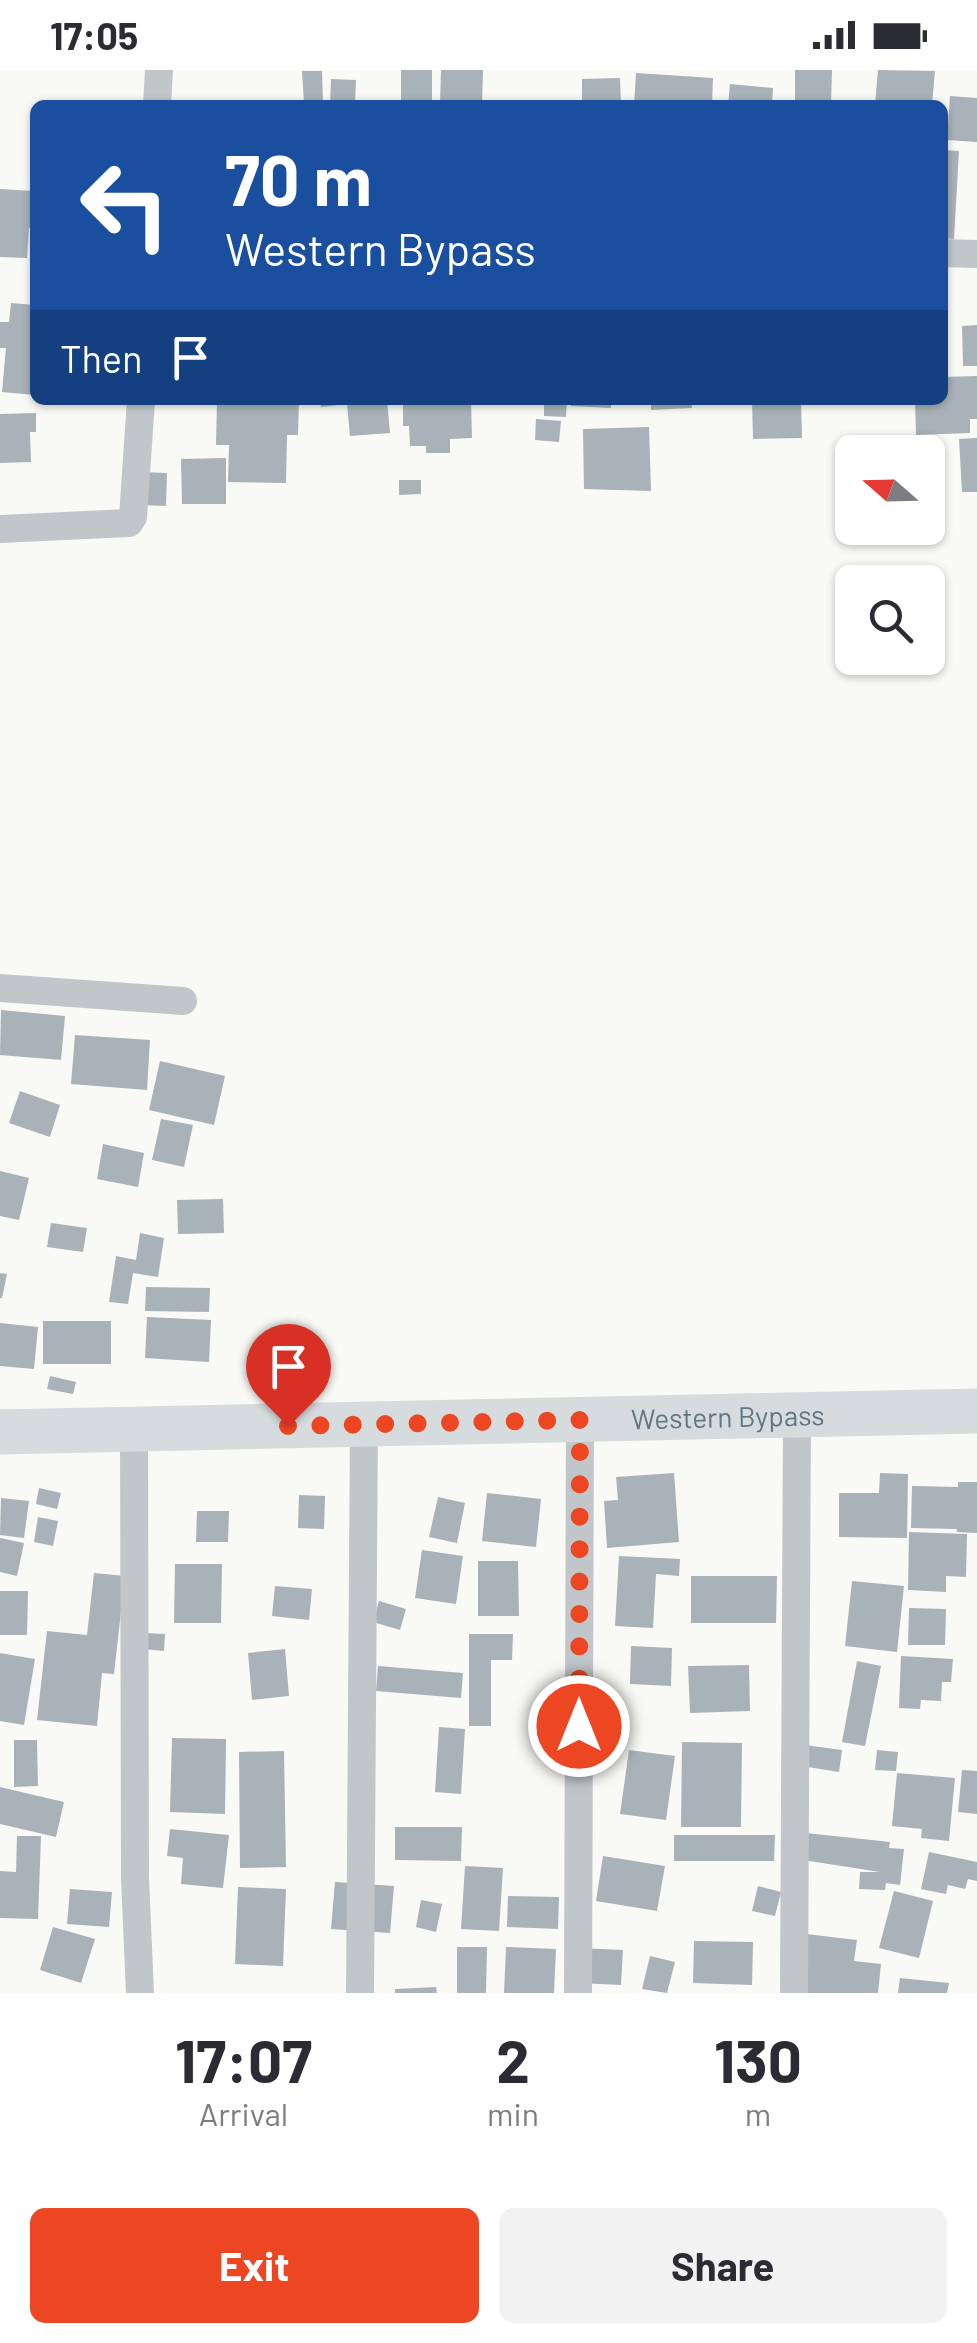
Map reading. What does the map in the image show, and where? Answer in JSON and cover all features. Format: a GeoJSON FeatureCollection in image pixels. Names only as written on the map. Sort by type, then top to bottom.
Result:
{"type":"FeatureCollection","features":[{"type":"Feature","properties":{"kind":"main road","name":"Western Bypass"},"geometry":{"type":"LineString","coordinates":[[0,1432],[977,1412]]}},
{"type":"Feature","properties":{"kind":"street"},"geometry":{"type":"LineString","coordinates":[[158,100],[159,70]]}},
{"type":"Feature","properties":{"kind":"street"},"geometry":{"type":"LineString","coordinates":[[948,253],[977,254]]}},
{"type":"Feature","properties":{"kind":"street"},"geometry":{"type":"LineString","coordinates":[[0,529],[129,523],[140,405]]}},
{"type":"Feature","properties":{"kind":"street"},"geometry":{"type":"LineString","coordinates":[[0,988],[183,1001]]}},
{"type":"Feature","properties":{"kind":"street"},"geometry":{"type":"LineString","coordinates":[[794,1993],[797,1415]]}},
{"type":"Feature","properties":{"kind":"street"},"geometry":{"type":"LineString","coordinates":[[578,1993],[580,1420]]}},
{"type":"Feature","properties":{"kind":"street"},"geometry":{"type":"LineString","coordinates":[[360,1993],[364,1424]]}},
{"type":"Feature","properties":{"kind":"street"},"geometry":{"type":"LineString","coordinates":[[134,1429],[134,1878],[140,1993]]}},
{"type":"Feature","properties":{"kind":"building"},"geometry":{"type":"Polygon","coordinates":[[[401,70],[432,70],[432,100],[401,100],[401,70]]]}},
{"type":"Feature","properties":{"kind":"building"},"geometry":{"type":"Polygon","coordinates":[[[441,70],[483,70],[482,100],[440,100],[441,70]]]}},
{"type":"Feature","properties":{"kind":"building"},"geometry":{"type":"Polygon","coordinates":[[[795,70],[832,70],[831,100],[795,100],[795,70]]]}},
{"type":"Feature","properties":{"kind":"building"},"geometry":{"type":"Polygon","coordinates":[[[878,70],[935,71],[932,100],[875,100],[878,70]]]}},
{"type":"Feature","properties":{"kind":"building"},"geometry":{"type":"Polygon","coordinates":[[[302,71],[322,71],[323,100],[304,100],[302,71]]]}},
{"type":"Feature","properties":{"kind":"building"},"geometry":{"type":"Polygon","coordinates":[[[636,73],[713,78],[712,100],[634,100],[636,73]]]}},
{"type":"Feature","properties":{"kind":"building"},"geometry":{"type":"Polygon","coordinates":[[[620,78],[621,100],[582,100],[582,79],[620,78]]]}},
{"type":"Feature","properties":{"kind":"building"},"geometry":{"type":"Polygon","coordinates":[[[331,79],[356,80],[355,100],[330,100],[331,79]]]}},
{"type":"Feature","properties":{"kind":"building"},"geometry":{"type":"Polygon","coordinates":[[[730,84],[773,88],[772,100],[728,100],[730,84]]]}},
{"type":"Feature","properties":{"kind":"building"},"geometry":{"type":"Polygon","coordinates":[[[950,96],[977,98],[977,142],[948,140],[950,96]]]}},
{"type":"Feature","properties":{"kind":"building"},"geometry":{"type":"Polygon","coordinates":[[[948,150],[959,151],[954,239],[948,238],[948,150]]]}},
{"type":"Feature","properties":{"kind":"building"},"geometry":{"type":"Polygon","coordinates":[[[0,189],[30,191],[27,258],[0,257],[0,189]]]}},
{"type":"Feature","properties":{"kind":"building"},"geometry":{"type":"Polygon","coordinates":[[[11,303],[30,305],[30,395],[2,392],[6,348],[0,348],[0,322],[9,322],[11,303]]]}},
{"type":"Feature","properties":{"kind":"building"},"geometry":{"type":"Polygon","coordinates":[[[977,325],[977,366],[963,366],[962,326],[977,325]]]}},
{"type":"Feature","properties":{"kind":"building"},"geometry":{"type":"Polygon","coordinates":[[[977,376],[977,419],[970,419],[970,433],[916,435],[915,405],[948,405],[948,377],[977,376]]]}},
{"type":"Feature","properties":{"kind":"building"},"geometry":{"type":"Polygon","coordinates":[[[217,405],[299,405],[298,435],[287,435],[286,483],[228,482],[229,445],[216,445],[217,405]]]}},
{"type":"Feature","properties":{"kind":"building"},"geometry":{"type":"Polygon","coordinates":[[[347,405],[387,405],[390,433],[350,436],[347,405]]]}},
{"type":"Feature","properties":{"kind":"building"},"geometry":{"type":"Polygon","coordinates":[[[403,405],[471,405],[472,438],[450,439],[450,453],[426,453],[426,446],[410,446],[409,426],[403,426],[403,405]]]}},
{"type":"Feature","properties":{"kind":"building"},"geometry":{"type":"Polygon","coordinates":[[[544,405],[567,405],[566,417],[544,416],[544,405]]]}},
{"type":"Feature","properties":{"kind":"building"},"geometry":{"type":"Polygon","coordinates":[[[611,405],[611,408],[571,406],[611,405]]]}},
{"type":"Feature","properties":{"kind":"building"},"geometry":{"type":"Polygon","coordinates":[[[651,405],[692,408],[651,410],[651,405]]]}},
{"type":"Feature","properties":{"kind":"building"},"geometry":{"type":"Polygon","coordinates":[[[752,405],[801,405],[802,438],[753,439],[752,405]]]}},
{"type":"Feature","properties":{"kind":"building"},"geometry":{"type":"Polygon","coordinates":[[[36,413],[36,432],[30,432],[31,462],[0,463],[0,414],[36,413]]]}},
{"type":"Feature","properties":{"kind":"building"},"geometry":{"type":"Polygon","coordinates":[[[536,419],[561,421],[559,442],[535,440],[536,419]]]}},
{"type":"Feature","properties":{"kind":"building"},"geometry":{"type":"Polygon","coordinates":[[[649,427],[651,491],[584,489],[583,429],[649,427]]]}},
{"type":"Feature","properties":{"kind":"building"},"geometry":{"type":"Polygon","coordinates":[[[977,438],[977,492],[962,492],[959,439],[977,438]]]}},
{"type":"Feature","properties":{"kind":"building"},"geometry":{"type":"Polygon","coordinates":[[[226,458],[226,504],[182,504],[181,459],[226,458]]]}},
{"type":"Feature","properties":{"kind":"building"},"geometry":{"type":"Polygon","coordinates":[[[142,472],[167,473],[166,506],[141,505],[142,472]]]}},
{"type":"Feature","properties":{"kind":"building"},"geometry":{"type":"Polygon","coordinates":[[[399,480],[421,480],[421,494],[399,495],[399,480]]]}},
{"type":"Feature","properties":{"kind":"building"},"geometry":{"type":"Polygon","coordinates":[[[1,1010],[65,1016],[61,1060],[0,1055],[1,1010]]]}},
{"type":"Feature","properties":{"kind":"building"},"geometry":{"type":"Polygon","coordinates":[[[75,1035],[150,1040],[147,1090],[71,1084],[75,1035]]]}},
{"type":"Feature","properties":{"kind":"building"},"geometry":{"type":"Polygon","coordinates":[[[160,1061],[225,1076],[214,1125],[149,1110],[160,1061]]]}},
{"type":"Feature","properties":{"kind":"building"},"geometry":{"type":"Polygon","coordinates":[[[20,1091],[60,1105],[50,1137],[9,1123],[20,1091]]]}},
{"type":"Feature","properties":{"kind":"building"},"geometry":{"type":"Polygon","coordinates":[[[161,1119],[193,1125],[184,1167],[152,1160],[161,1119]]]}},
{"type":"Feature","properties":{"kind":"building"},"geometry":{"type":"Polygon","coordinates":[[[103,1144],[144,1153],[138,1187],[97,1179],[103,1144]]]}},
{"type":"Feature","properties":{"kind":"building"},"geometry":{"type":"Polygon","coordinates":[[[0,1171],[29,1178],[19,1220],[0,1216],[0,1171]]]}},
{"type":"Feature","properties":{"kind":"building"},"geometry":{"type":"Polygon","coordinates":[[[223,1199],[224,1233],[178,1234],[177,1200],[223,1199]]]}},
{"type":"Feature","properties":{"kind":"building"},"geometry":{"type":"Polygon","coordinates":[[[51,1223],[87,1228],[83,1252],[47,1247],[51,1223]]]}},
{"type":"Feature","properties":{"kind":"building"},"geometry":{"type":"Polygon","coordinates":[[[140,1233],[164,1238],[158,1277],[133,1273],[128,1304],[109,1302],[116,1256],[136,1260],[140,1233]]]}},
{"type":"Feature","properties":{"kind":"building"},"geometry":{"type":"Polygon","coordinates":[[[0,1273],[7,1274],[2,1298],[0,1298],[0,1273]]]}},
{"type":"Feature","properties":{"kind":"building"},"geometry":{"type":"Polygon","coordinates":[[[146,1287],[210,1288],[209,1312],[145,1311],[146,1287]]]}},
{"type":"Feature","properties":{"kind":"building"},"geometry":{"type":"Polygon","coordinates":[[[147,1317],[211,1320],[209,1362],[145,1358],[147,1317]]]}},
{"type":"Feature","properties":{"kind":"building"},"geometry":{"type":"Polygon","coordinates":[[[43,1321],[111,1321],[111,1364],[43,1364],[43,1321]]]}},
{"type":"Feature","properties":{"kind":"building"},"geometry":{"type":"Polygon","coordinates":[[[0,1323],[38,1327],[34,1369],[0,1366],[0,1323]]]}},
{"type":"Feature","properties":{"kind":"building"},"geometry":{"type":"Polygon","coordinates":[[[50,1376],[76,1382],[73,1394],[47,1389],[50,1376]]]}},
{"type":"Feature","properties":{"kind":"building"},"geometry":{"type":"Polygon","coordinates":[[[674,1473],[679,1542],[607,1548],[604,1501],[618,1500],[616,1477],[674,1473]]]}},
{"type":"Feature","properties":{"kind":"building"},"geometry":{"type":"Polygon","coordinates":[[[880,1473],[908,1474],[907,1538],[839,1537],[839,1493],[879,1493],[880,1473]]]}},
{"type":"Feature","properties":{"kind":"building"},"geometry":{"type":"Polygon","coordinates":[[[958,1482],[977,1482],[977,1533],[911,1528],[912,1486],[958,1487],[958,1482]]]}},
{"type":"Feature","properties":{"kind":"building"},"geometry":{"type":"Polygon","coordinates":[[[39,1488],[61,1493],[57,1509],[36,1504],[39,1488]]]}},
{"type":"Feature","properties":{"kind":"building"},"geometry":{"type":"Polygon","coordinates":[[[487,1493],[541,1499],[536,1547],[482,1541],[487,1493]]]}},
{"type":"Feature","properties":{"kind":"building"},"geometry":{"type":"Polygon","coordinates":[[[299,1495],[325,1496],[324,1529],[298,1528],[299,1495]]]}},
{"type":"Feature","properties":{"kind":"building"},"geometry":{"type":"Polygon","coordinates":[[[438,1497],[465,1503],[457,1543],[429,1537],[438,1497]]]}},
{"type":"Feature","properties":{"kind":"building"},"geometry":{"type":"Polygon","coordinates":[[[1,1498],[29,1501],[24,1538],[0,1535],[1,1498]]]}},
{"type":"Feature","properties":{"kind":"building"},"geometry":{"type":"Polygon","coordinates":[[[197,1511],[229,1511],[228,1542],[196,1542],[197,1511]]]}},
{"type":"Feature","properties":{"kind":"building"},"geometry":{"type":"Polygon","coordinates":[[[38,1517],[58,1521],[53,1546],[34,1542],[38,1517]]]}},
{"type":"Feature","properties":{"kind":"building"},"geometry":{"type":"Polygon","coordinates":[[[909,1532],[967,1534],[966,1577],[946,1576],[946,1592],[908,1590],[909,1532]]]}},
{"type":"Feature","properties":{"kind":"building"},"geometry":{"type":"Polygon","coordinates":[[[0,1538],[24,1543],[17,1576],[0,1572],[0,1538]]]}},
{"type":"Feature","properties":{"kind":"building"},"geometry":{"type":"Polygon","coordinates":[[[422,1550],[463,1556],[456,1604],[415,1598],[422,1550]]]}},
{"type":"Feature","properties":{"kind":"building"},"geometry":{"type":"Polygon","coordinates":[[[619,1556],[680,1559],[679,1576],[656,1574],[653,1628],[615,1626],[619,1556]]]}},
{"type":"Feature","properties":{"kind":"building"},"geometry":{"type":"Polygon","coordinates":[[[478,1561],[518,1561],[519,1616],[478,1616],[478,1561]]]}},
{"type":"Feature","properties":{"kind":"building"},"geometry":{"type":"Polygon","coordinates":[[[175,1564],[222,1564],[221,1623],[174,1623],[175,1564]]]}},
{"type":"Feature","properties":{"kind":"building"},"geometry":{"type":"Polygon","coordinates":[[[94,1573],[125,1576],[114,1674],[102,1673],[97,1726],[37,1720],[47,1631],[87,1635],[94,1573]]]}},
{"type":"Feature","properties":{"kind":"building"},"geometry":{"type":"Polygon","coordinates":[[[691,1576],[777,1576],[776,1623],[691,1623],[691,1576]]]}},
{"type":"Feature","properties":{"kind":"building"},"geometry":{"type":"Polygon","coordinates":[[[852,1581],[904,1586],[897,1652],[845,1646],[852,1581]]]}},
{"type":"Feature","properties":{"kind":"building"},"geometry":{"type":"Polygon","coordinates":[[[275,1586],[312,1589],[309,1620],[272,1616],[275,1586]]]}},
{"type":"Feature","properties":{"kind":"building"},"geometry":{"type":"Polygon","coordinates":[[[0,1591],[28,1591],[27,1635],[0,1635],[0,1591]]]}},
{"type":"Feature","properties":{"kind":"building"},"geometry":{"type":"Polygon","coordinates":[[[379,1601],[406,1609],[400,1630],[373,1622],[379,1601]]]}},
{"type":"Feature","properties":{"kind":"building"},"geometry":{"type":"Polygon","coordinates":[[[909,1608],[946,1609],[945,1645],[908,1645],[909,1608]]]}},
{"type":"Feature","properties":{"kind":"building"},"geometry":{"type":"Polygon","coordinates":[[[145,1633],[165,1634],[164,1651],[144,1649],[145,1633]]]}},
{"type":"Feature","properties":{"kind":"building"},"geometry":{"type":"Polygon","coordinates":[[[469,1634],[513,1634],[512,1660],[491,1660],[491,1726],[469,1726],[469,1634]]]}},
{"type":"Feature","properties":{"kind":"building"},"geometry":{"type":"Polygon","coordinates":[[[631,1646],[672,1648],[671,1686],[630,1684],[631,1646]]]}},
{"type":"Feature","properties":{"kind":"building"},"geometry":{"type":"Polygon","coordinates":[[[285,1649],[289,1696],[252,1700],[248,1653],[285,1649]]]}},
{"type":"Feature","properties":{"kind":"building"},"geometry":{"type":"Polygon","coordinates":[[[0,1653],[35,1659],[24,1725],[0,1721],[0,1653]]]}},
{"type":"Feature","properties":{"kind":"building"},"geometry":{"type":"Polygon","coordinates":[[[901,1656],[953,1659],[951,1682],[942,1682],[941,1701],[921,1700],[920,1709],[899,1708],[901,1656]]]}},
{"type":"Feature","properties":{"kind":"building"},"geometry":{"type":"Polygon","coordinates":[[[857,1661],[881,1666],[865,1746],[842,1742],[857,1661]]]}},
{"type":"Feature","properties":{"kind":"building"},"geometry":{"type":"Polygon","coordinates":[[[749,1665],[750,1711],[690,1713],[688,1666],[749,1665]]]}},
{"type":"Feature","properties":{"kind":"building"},"geometry":{"type":"Polygon","coordinates":[[[378,1666],[463,1673],[461,1698],[376,1691],[378,1666]]]}},
{"type":"Feature","properties":{"kind":"building"},"geometry":{"type":"Polygon","coordinates":[[[439,1727],[465,1729],[461,1794],[435,1792],[439,1727]]]}},
{"type":"Feature","properties":{"kind":"building"},"geometry":{"type":"Polygon","coordinates":[[[172,1738],[226,1739],[225,1814],[170,1812],[172,1738]]]}},
{"type":"Feature","properties":{"kind":"building"},"geometry":{"type":"Polygon","coordinates":[[[14,1740],[37,1740],[38,1786],[14,1787],[14,1740]]]}},
{"type":"Feature","properties":{"kind":"building"},"geometry":{"type":"Polygon","coordinates":[[[682,1742],[742,1743],[741,1827],[681,1827],[682,1742]]]}},
{"type":"Feature","properties":{"kind":"building"},"geometry":{"type":"Polygon","coordinates":[[[805,1745],[842,1750],[839,1772],[783,1763],[805,1745]]]}},
{"type":"Feature","properties":{"kind":"building"},"geometry":{"type":"Polygon","coordinates":[[[629,1750],[675,1756],[666,1820],[620,1814],[629,1750]]]}},
{"type":"Feature","properties":{"kind":"building"},"geometry":{"type":"Polygon","coordinates":[[[877,1750],[898,1752],[896,1771],[875,1770],[877,1750]]]}},
{"type":"Feature","properties":{"kind":"building"},"geometry":{"type":"Polygon","coordinates":[[[284,1751],[286,1867],[240,1868],[239,1752],[284,1751]]]}},
{"type":"Feature","properties":{"kind":"building"},"geometry":{"type":"Polygon","coordinates":[[[962,1770],[977,1771],[977,1814],[958,1812],[962,1770]]]}},
{"type":"Feature","properties":{"kind":"building"},"geometry":{"type":"Polygon","coordinates":[[[897,1773],[955,1778],[949,1841],[921,1838],[922,1829],[892,1826],[897,1773]]]}},
{"type":"Feature","properties":{"kind":"building"},"geometry":{"type":"Polygon","coordinates":[[[0,1787],[64,1802],[56,1837],[0,1824],[0,1787]]]}},
{"type":"Feature","properties":{"kind":"building"},"geometry":{"type":"Polygon","coordinates":[[[395,1827],[462,1827],[461,1861],[395,1860],[395,1827]]]}},
{"type":"Feature","properties":{"kind":"building"},"geometry":{"type":"Polygon","coordinates":[[[170,1829],[229,1835],[223,1888],[181,1884],[183,1858],[167,1856],[170,1829]]]}},
{"type":"Feature","properties":{"kind":"building"},"geometry":{"type":"Polygon","coordinates":[[[806,1833],[890,1842],[889,1848],[904,1849],[900,1885],[886,1883],[885,1890],[859,1889],[860,1872],[880,1872],[803,1860],[806,1833]]]}},
{"type":"Feature","properties":{"kind":"building"},"geometry":{"type":"Polygon","coordinates":[[[674,1835],[775,1835],[774,1861],[674,1861],[674,1835]]]}},
{"type":"Feature","properties":{"kind":"building"},"geometry":{"type":"Polygon","coordinates":[[[17,1836],[41,1836],[38,1919],[0,1918],[0,1871],[16,1872],[17,1836]]]}},
{"type":"Feature","properties":{"kind":"building"},"geometry":{"type":"Polygon","coordinates":[[[929,1852],[977,1862],[977,1881],[968,1879],[965,1889],[948,1885],[946,1894],[921,1889],[929,1852]]]}},
{"type":"Feature","properties":{"kind":"building"},"geometry":{"type":"Polygon","coordinates":[[[603,1856],[665,1866],[657,1911],[596,1901],[603,1856]]]}},
{"type":"Feature","properties":{"kind":"building"},"geometry":{"type":"Polygon","coordinates":[[[465,1866],[503,1868],[499,1931],[461,1929],[465,1866]]]}},
{"type":"Feature","properties":{"kind":"building"},"geometry":{"type":"Polygon","coordinates":[[[335,1882],[394,1886],[390,1933],[331,1929],[335,1882]]]}},
{"type":"Feature","properties":{"kind":"building"},"geometry":{"type":"Polygon","coordinates":[[[758,1886],[781,1892],[775,1916],[752,1911],[758,1886]]]}},
{"type":"Feature","properties":{"kind":"building"},"geometry":{"type":"Polygon","coordinates":[[[238,1887],[286,1889],[283,1966],[235,1964],[238,1887]]]}},
{"type":"Feature","properties":{"kind":"building"},"geometry":{"type":"Polygon","coordinates":[[[70,1889],[112,1892],[109,1927],[67,1924],[70,1889]]]}},
{"type":"Feature","properties":{"kind":"building"},"geometry":{"type":"Polygon","coordinates":[[[894,1891],[933,1901],[919,1958],[879,1948],[894,1891]]]}},
{"type":"Feature","properties":{"kind":"building"},"geometry":{"type":"Polygon","coordinates":[[[508,1896],[559,1897],[558,1929],[507,1927],[508,1896]]]}},
{"type":"Feature","properties":{"kind":"building"},"geometry":{"type":"Polygon","coordinates":[[[421,1900],[442,1904],[436,1932],[416,1927],[421,1900]]]}},
{"type":"Feature","properties":{"kind":"building"},"geometry":{"type":"Polygon","coordinates":[[[53,1927],[95,1939],[81,1983],[40,1970],[53,1927]]]}},
{"type":"Feature","properties":{"kind":"building"},"geometry":{"type":"Polygon","coordinates":[[[806,1934],[857,1940],[854,1961],[881,1964],[878,1993],[799,1993],[806,1934]]]}},
{"type":"Feature","properties":{"kind":"building"},"geometry":{"type":"Polygon","coordinates":[[[694,1941],[753,1942],[752,1985],[693,1983],[694,1941]]]}},
{"type":"Feature","properties":{"kind":"building"},"geometry":{"type":"Polygon","coordinates":[[[457,1947],[487,1947],[486,1993],[457,1993],[457,1947]]]}},
{"type":"Feature","properties":{"kind":"building"},"geometry":{"type":"Polygon","coordinates":[[[506,1947],[556,1949],[554,1993],[504,1993],[506,1947]]]}},
{"type":"Feature","properties":{"kind":"building"},"geometry":{"type":"Polygon","coordinates":[[[579,1948],[623,1950],[621,1985],[578,1983],[579,1948]]]}},
{"type":"Feature","properties":{"kind":"building"},"geometry":{"type":"Polygon","coordinates":[[[650,1956],[675,1962],[667,1993],[642,1989],[650,1956]]]}},
{"type":"Feature","properties":{"kind":"building"},"geometry":{"type":"Polygon","coordinates":[[[900,1978],[949,1983],[947,1993],[898,1993],[900,1978]]]}},
{"type":"Feature","properties":{"kind":"building"},"geometry":{"type":"Polygon","coordinates":[[[436,1987],[437,1993],[395,1993],[395,1989],[436,1987]]]}},
{"type":"Feature","properties":{"kind":"route"},"geometry":{"type":"LineString","coordinates":[[288,1426],[580,1420],[579,1726]]}}]}
